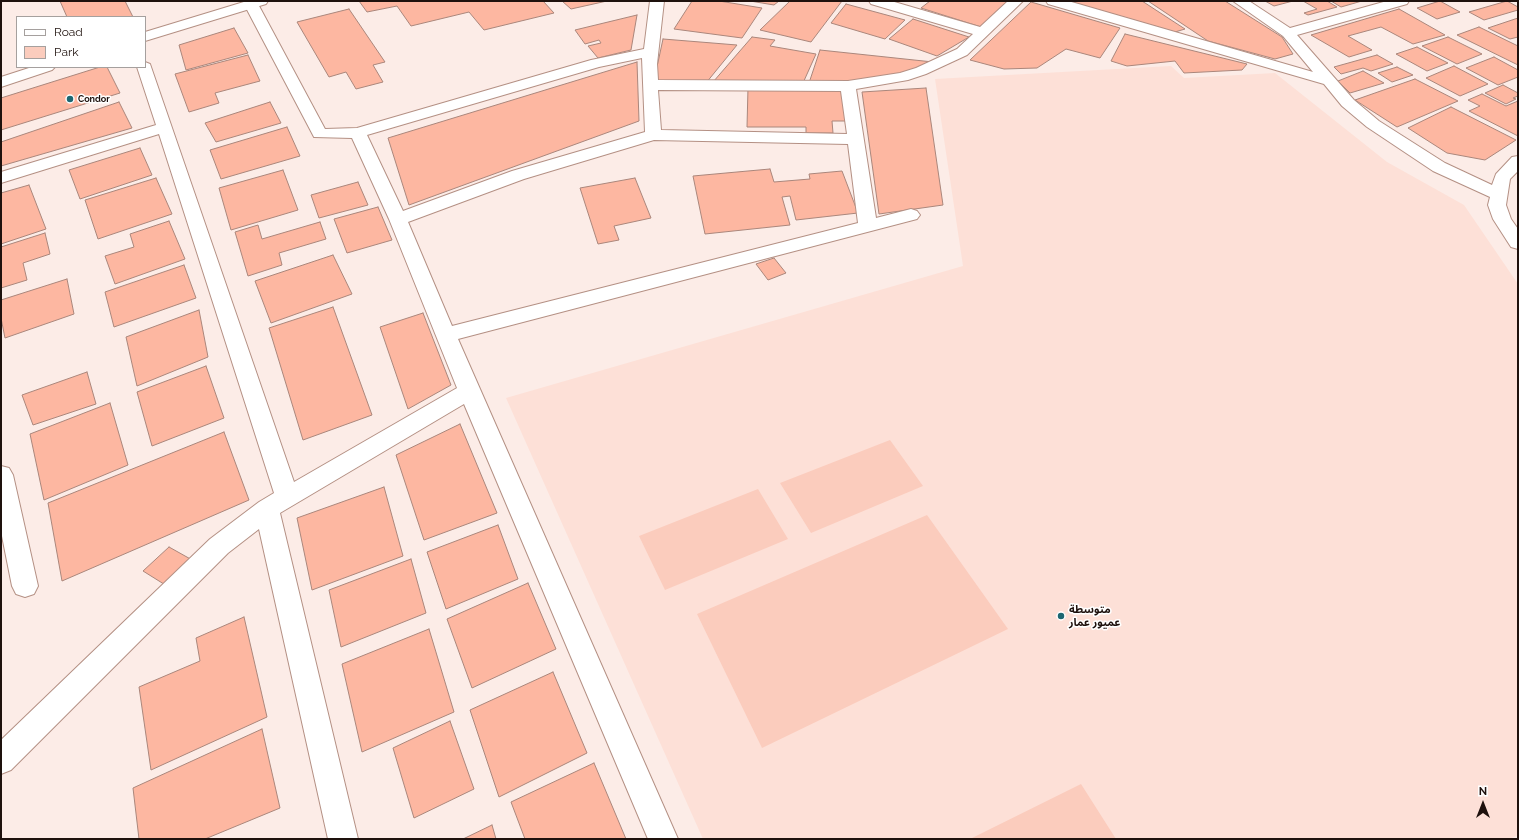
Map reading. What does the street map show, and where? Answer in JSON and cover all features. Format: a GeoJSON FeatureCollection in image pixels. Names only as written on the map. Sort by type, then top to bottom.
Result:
{"type":"FeatureCollection","features":[{"type":"Feature","properties":{"kind":"street"},"geometry":{"type":"LineString","coordinates":[[654,135],[649,64],[657,1]]}},
{"type":"Feature","properties":{"kind":"street"},"geometry":{"type":"LineString","coordinates":[[876,1],[983,32]]}},
{"type":"Feature","properties":{"kind":"street"},"geometry":{"type":"LineString","coordinates":[[650,85],[848,86],[884,81],[921,71],[962,52],[1016,1]]}},
{"type":"Feature","properties":{"kind":"street"},"geometry":{"type":"LineString","coordinates":[[1053,1],[1329,81]]}},
{"type":"Feature","properties":{"kind":"street"},"geometry":{"type":"LineString","coordinates":[[1240,1],[1288,33],[1359,113],[1439,167],[1498,194]]}},
{"type":"Feature","properties":{"kind":"street"},"geometry":{"type":"LineString","coordinates":[[1288,33],[1402,1]]}},
{"type":"Feature","properties":{"kind":"street"},"geometry":{"type":"LineString","coordinates":[[146,37],[256,2],[320,134],[358,133],[596,63],[651,52]]}},
{"type":"Feature","properties":{"kind":"street"},"geometry":{"type":"LineString","coordinates":[[1,82],[45,68]]}},
{"type":"Feature","properties":{"kind":"street"},"geometry":{"type":"LineString","coordinates":[[145,68],[165,127],[277,503],[343,839]]}},
{"type":"Feature","properties":{"kind":"street"},"geometry":{"type":"LineString","coordinates":[[848,86],[868,227]]}},
{"type":"Feature","properties":{"kind":"street"},"geometry":{"type":"LineString","coordinates":[[1,178],[165,127]]}},
{"type":"Feature","properties":{"kind":"street"},"geometry":{"type":"LineString","coordinates":[[358,133],[398,219],[469,391],[663,839]]}},
{"type":"Feature","properties":{"kind":"street"},"geometry":{"type":"LineString","coordinates":[[398,219],[518,176],[654,135],[856,140]]}},
{"type":"Feature","properties":{"kind":"street"},"geometry":{"type":"LineString","coordinates":[[1518,161],[1502,178],[1497,205],[1502,219],[1518,243]]}},
{"type":"Feature","properties":{"kind":"street"},"geometry":{"type":"LineString","coordinates":[[446,335],[538,310],[712,267],[911,215]]}},
{"type":"Feature","properties":{"kind":"street"},"geometry":{"type":"LineString","coordinates":[[2,757],[219,546],[277,503],[469,391]]}},
{"type":"Feature","properties":{"kind":"street"},"geometry":{"type":"LineString","coordinates":[[1,475],[25,586]]}},
{"type":"Feature","properties":{"kind":"shaded area","name":"متوسطة عميور عمار"},"geometry":{"type":"Polygon","coordinates":[[[1171,66],[1184,78],[1275,73],[1387,162],[1464,205],[1518,284],[1518,835],[1510,839],[703,839],[506,398],[963,266],[935,79],[1171,66]]]}},
{"type":"Feature","properties":{"kind":"green space"},"geometry":{"type":"Polygon","coordinates":[[[890,440],[923,486],[811,533],[780,483],[890,440]]]}},
{"type":"Feature","properties":{"kind":"green space"},"geometry":{"type":"Polygon","coordinates":[[[758,489],[788,539],[665,590],[639,536],[758,489]]]}},
{"type":"Feature","properties":{"kind":"green space"},"geometry":{"type":"Polygon","coordinates":[[[927,515],[1008,629],[762,748],[697,614],[927,515]]]}},
{"type":"Feature","properties":{"kind":"green space"},"geometry":{"type":"Polygon","coordinates":[[[1081,784],[1116,839],[970,839],[1081,784]]]}},
{"type":"Feature","properties":{"kind":"building"},"geometry":{"type":"Polygon","coordinates":[[[60,1],[125,1],[132,16],[67,16],[60,1]]]}},
{"type":"Feature","properties":{"kind":"building"},"geometry":{"type":"Polygon","coordinates":[[[359,1],[543,1],[554,13],[484,30],[469,12],[411,26],[397,6],[367,12],[359,1]]]}},
{"type":"Feature","properties":{"kind":"building"},"geometry":{"type":"Polygon","coordinates":[[[562,1],[607,1],[571,9],[562,1]]]}},
{"type":"Feature","properties":{"kind":"building"},"geometry":{"type":"Polygon","coordinates":[[[692,1],[719,1],[762,8],[742,38],[674,29],[692,1]]]}},
{"type":"Feature","properties":{"kind":"building"},"geometry":{"type":"Polygon","coordinates":[[[750,1],[779,1],[774,5],[750,1]]]}},
{"type":"Feature","properties":{"kind":"building"},"geometry":{"type":"Polygon","coordinates":[[[790,1],[842,1],[811,42],[760,30],[790,1]]]}},
{"type":"Feature","properties":{"kind":"building"},"geometry":{"type":"Polygon","coordinates":[[[930,1],[1010,1],[981,27],[921,8],[930,1]]]}},
{"type":"Feature","properties":{"kind":"building"},"geometry":{"type":"Polygon","coordinates":[[[1068,1],[1142,1],[1185,29],[1175,32],[1068,1]]]}},
{"type":"Feature","properties":{"kind":"building"},"geometry":{"type":"Polygon","coordinates":[[[1148,1],[1225,1],[1282,37],[1293,54],[1275,59],[1208,41],[1148,1]]]}},
{"type":"Feature","properties":{"kind":"building"},"geometry":{"type":"Polygon","coordinates":[[[1265,1],[1293,1],[1274,6],[1265,1]]]}},
{"type":"Feature","properties":{"kind":"building"},"geometry":{"type":"Polygon","coordinates":[[[1303,1],[1327,1],[1337,7],[1308,15],[1304,13],[1317,9],[1303,1]]]}},
{"type":"Feature","properties":{"kind":"building"},"geometry":{"type":"Polygon","coordinates":[[[1331,1],[1362,1],[1341,7],[1331,1]]]}},
{"type":"Feature","properties":{"kind":"building"},"geometry":{"type":"Polygon","coordinates":[[[1440,1],[1460,12],[1437,19],[1417,8],[1440,1]]]}},
{"type":"Feature","properties":{"kind":"building"},"geometry":{"type":"Polygon","coordinates":[[[1507,1],[1518,7],[1518,10],[1484,20],[1469,12],[1507,1]]]}},
{"type":"Feature","properties":{"kind":"building"},"geometry":{"type":"Polygon","coordinates":[[[1031,2],[1120,28],[1100,58],[1066,49],[1037,68],[1004,69],[970,60],[1031,2]]]}},
{"type":"Feature","properties":{"kind":"building"},"geometry":{"type":"Polygon","coordinates":[[[846,4],[905,20],[885,39],[831,23],[846,4]]]}},
{"type":"Feature","properties":{"kind":"building"},"geometry":{"type":"Polygon","coordinates":[[[349,9],[385,62],[373,65],[383,82],[356,89],[346,72],[329,77],[297,22],[349,9]]]}},
{"type":"Feature","properties":{"kind":"building"},"geometry":{"type":"Polygon","coordinates":[[[1399,9],[1445,35],[1413,44],[1381,27],[1348,36],[1372,50],[1349,57],[1311,35],[1399,9]]]}},
{"type":"Feature","properties":{"kind":"building"},"geometry":{"type":"Polygon","coordinates":[[[637,15],[631,50],[598,58],[588,46],[601,43],[599,40],[585,44],[575,30],[637,15]]]}},
{"type":"Feature","properties":{"kind":"building"},"geometry":{"type":"Polygon","coordinates":[[[1518,18],[1518,37],[1510,39],[1488,28],[1518,18]]]}},
{"type":"Feature","properties":{"kind":"building"},"geometry":{"type":"Polygon","coordinates":[[[913,19],[969,37],[937,56],[889,39],[913,19]]]}},
{"type":"Feature","properties":{"kind":"building"},"geometry":{"type":"Polygon","coordinates":[[[1479,27],[1518,46],[1518,65],[1457,35],[1479,27]]]}},
{"type":"Feature","properties":{"kind":"building"},"geometry":{"type":"Polygon","coordinates":[[[234,28],[248,53],[186,70],[179,45],[234,28]]]}},
{"type":"Feature","properties":{"kind":"building"},"geometry":{"type":"Polygon","coordinates":[[[1125,34],[1247,64],[1242,70],[1184,73],[1175,61],[1127,66],[1111,61],[1125,34]]]}},
{"type":"Feature","properties":{"kind":"building"},"geometry":{"type":"Polygon","coordinates":[[[752,37],[775,40],[770,46],[816,54],[803,83],[713,82],[752,37]]]}},
{"type":"Feature","properties":{"kind":"building"},"geometry":{"type":"Polygon","coordinates":[[[1448,37],[1482,54],[1457,64],[1422,46],[1448,37]]]}},
{"type":"Feature","properties":{"kind":"building"},"geometry":{"type":"Polygon","coordinates":[[[663,39],[737,45],[706,83],[654,81],[663,39]]]}},
{"type":"Feature","properties":{"kind":"building"},"geometry":{"type":"Polygon","coordinates":[[[1417,47],[1448,63],[1427,71],[1396,54],[1417,47]]]}},
{"type":"Feature","properties":{"kind":"building"},"geometry":{"type":"Polygon","coordinates":[[[820,50],[933,62],[902,73],[856,81],[809,83],[820,50]]]}},
{"type":"Feature","properties":{"kind":"building"},"geometry":{"type":"Polygon","coordinates":[[[248,55],[260,81],[215,93],[219,103],[189,112],[175,74],[248,55]]]}},
{"type":"Feature","properties":{"kind":"building"},"geometry":{"type":"Polygon","coordinates":[[[1377,55],[1393,64],[1371,71],[1363,68],[1341,74],[1334,67],[1377,55]]]}},
{"type":"Feature","properties":{"kind":"building"},"geometry":{"type":"Polygon","coordinates":[[[1494,57],[1518,70],[1518,77],[1498,85],[1466,68],[1494,57]]]}},
{"type":"Feature","properties":{"kind":"building"},"geometry":{"type":"Polygon","coordinates":[[[637,62],[639,121],[409,205],[388,138],[637,62]]]}},
{"type":"Feature","properties":{"kind":"building"},"geometry":{"type":"Polygon","coordinates":[[[1454,66],[1488,84],[1460,96],[1426,78],[1454,66]]]}},
{"type":"Feature","properties":{"kind":"building"},"geometry":{"type":"Polygon","coordinates":[[[1397,67],[1413,75],[1392,82],[1378,73],[1397,67]]]}},
{"type":"Feature","properties":{"kind":"building"},"geometry":{"type":"Polygon","coordinates":[[[97,68],[108,68],[120,93],[1,130],[1,98],[97,68]]]}},
{"type":"Feature","properties":{"kind":"building"},"geometry":{"type":"Polygon","coordinates":[[[1363,71],[1384,83],[1350,93],[1338,81],[1363,71]]]}},
{"type":"Feature","properties":{"kind":"building"},"geometry":{"type":"Polygon","coordinates":[[[1415,79],[1458,101],[1397,127],[1355,100],[1415,79]]]}},
{"type":"Feature","properties":{"kind":"building"},"geometry":{"type":"Polygon","coordinates":[[[1503,85],[1518,93],[1518,96],[1513,98],[1516,99],[1506,104],[1485,93],[1503,85]]]}},
{"type":"Feature","properties":{"kind":"building"},"geometry":{"type":"Polygon","coordinates":[[[748,88],[846,89],[849,121],[832,121],[833,133],[806,133],[806,127],[747,127],[748,88]]]}},
{"type":"Feature","properties":{"kind":"building"},"geometry":{"type":"Polygon","coordinates":[[[926,88],[943,205],[879,214],[862,92],[926,88]]]}},
{"type":"Feature","properties":{"kind":"building"},"geometry":{"type":"Polygon","coordinates":[[[1482,94],[1506,106],[1518,101],[1518,136],[1469,111],[1480,106],[1468,100],[1482,94]]]}},
{"type":"Feature","properties":{"kind":"building"},"geometry":{"type":"Polygon","coordinates":[[[119,102],[132,128],[1,166],[1,142],[119,102]]]}},
{"type":"Feature","properties":{"kind":"building"},"geometry":{"type":"Polygon","coordinates":[[[270,102],[281,123],[216,142],[205,123],[270,102]]]}},
{"type":"Feature","properties":{"kind":"building"},"geometry":{"type":"Polygon","coordinates":[[[1451,107],[1516,140],[1485,160],[1447,153],[1408,128],[1451,107]]]}},
{"type":"Feature","properties":{"kind":"building"},"geometry":{"type":"Polygon","coordinates":[[[287,127],[300,156],[221,179],[210,150],[287,127]]]}},
{"type":"Feature","properties":{"kind":"building"},"geometry":{"type":"Polygon","coordinates":[[[140,148],[152,175],[80,199],[69,170],[140,148]]]}},
{"type":"Feature","properties":{"kind":"building"},"geometry":{"type":"Polygon","coordinates":[[[770,169],[774,182],[810,179],[809,174],[842,171],[858,213],[796,220],[790,196],[782,197],[790,225],[705,234],[693,176],[770,169]]]}},
{"type":"Feature","properties":{"kind":"building"},"geometry":{"type":"Polygon","coordinates":[[[283,170],[298,210],[231,230],[219,188],[283,170]]]}},
{"type":"Feature","properties":{"kind":"building"},"geometry":{"type":"Polygon","coordinates":[[[156,178],[172,214],[98,239],[85,200],[156,178]]]}},
{"type":"Feature","properties":{"kind":"building"},"geometry":{"type":"Polygon","coordinates":[[[635,178],[651,218],[614,226],[619,240],[598,244],[580,188],[635,178]]]}},
{"type":"Feature","properties":{"kind":"building"},"geometry":{"type":"Polygon","coordinates":[[[358,182],[368,205],[319,218],[311,195],[358,182]]]}},
{"type":"Feature","properties":{"kind":"building"},"geometry":{"type":"Polygon","coordinates":[[[29,185],[46,229],[1,244],[1,193],[29,185]]]}},
{"type":"Feature","properties":{"kind":"building"},"geometry":{"type":"Polygon","coordinates":[[[378,207],[392,240],[347,253],[334,219],[378,207]]]}},
{"type":"Feature","properties":{"kind":"building"},"geometry":{"type":"Polygon","coordinates":[[[169,221],[185,259],[115,284],[105,256],[134,247],[130,234],[169,221]]]}},
{"type":"Feature","properties":{"kind":"building"},"geometry":{"type":"Polygon","coordinates":[[[320,222],[326,239],[279,253],[282,265],[248,276],[235,232],[258,225],[262,239],[320,222]]]}},
{"type":"Feature","properties":{"kind":"building"},"geometry":{"type":"Polygon","coordinates":[[[45,233],[50,254],[23,263],[27,280],[1,288],[1,247],[45,233]]]}},
{"type":"Feature","properties":{"kind":"building"},"geometry":{"type":"Polygon","coordinates":[[[333,255],[352,294],[271,323],[255,281],[333,255]]]}},
{"type":"Feature","properties":{"kind":"building"},"geometry":{"type":"Polygon","coordinates":[[[774,258],[786,273],[768,280],[756,264],[774,258]]]}},
{"type":"Feature","properties":{"kind":"building"},"geometry":{"type":"Polygon","coordinates":[[[184,265],[196,298],[114,327],[105,292],[184,265]]]}},
{"type":"Feature","properties":{"kind":"building"},"geometry":{"type":"Polygon","coordinates":[[[67,279],[74,314],[5,338],[1,318],[1,300],[67,279]]]}},
{"type":"Feature","properties":{"kind":"building"},"geometry":{"type":"Polygon","coordinates":[[[333,307],[372,415],[303,440],[269,328],[333,307]]]}},
{"type":"Feature","properties":{"kind":"building"},"geometry":{"type":"Polygon","coordinates":[[[199,310],[208,357],[137,386],[126,337],[199,310]]]}},
{"type":"Feature","properties":{"kind":"building"},"geometry":{"type":"Polygon","coordinates":[[[423,313],[451,385],[408,409],[380,327],[423,313]]]}},
{"type":"Feature","properties":{"kind":"building"},"geometry":{"type":"Polygon","coordinates":[[[206,366],[224,418],[152,446],[137,392],[206,366]]]}},
{"type":"Feature","properties":{"kind":"building"},"geometry":{"type":"Polygon","coordinates":[[[87,372],[96,404],[33,425],[22,395],[87,372]]]}},
{"type":"Feature","properties":{"kind":"building"},"geometry":{"type":"Polygon","coordinates":[[[110,403],[128,465],[44,500],[30,434],[110,403]]]}},
{"type":"Feature","properties":{"kind":"building"},"geometry":{"type":"Polygon","coordinates":[[[460,424],[497,513],[424,540],[396,455],[460,424]]]}},
{"type":"Feature","properties":{"kind":"building"},"geometry":{"type":"Polygon","coordinates":[[[224,432],[249,500],[62,581],[48,503],[224,432]]]}},
{"type":"Feature","properties":{"kind":"building"},"geometry":{"type":"Polygon","coordinates":[[[384,487],[403,556],[312,590],[297,518],[384,487]]]}},
{"type":"Feature","properties":{"kind":"building"},"geometry":{"type":"Polygon","coordinates":[[[498,525],[518,579],[446,609],[427,552],[498,525]]]}},
{"type":"Feature","properties":{"kind":"building"},"geometry":{"type":"Polygon","coordinates":[[[169,547],[194,561],[167,586],[143,571],[169,547]]]}},
{"type":"Feature","properties":{"kind":"building"},"geometry":{"type":"Polygon","coordinates":[[[411,559],[426,613],[341,647],[329,590],[411,559]]]}},
{"type":"Feature","properties":{"kind":"building"},"geometry":{"type":"Polygon","coordinates":[[[528,583],[556,649],[472,688],[447,619],[528,583]]]}},
{"type":"Feature","properties":{"kind":"building"},"geometry":{"type":"Polygon","coordinates":[[[244,617],[267,717],[151,770],[139,687],[200,661],[196,638],[244,617]]]}},
{"type":"Feature","properties":{"kind":"building"},"geometry":{"type":"Polygon","coordinates":[[[429,629],[454,712],[362,752],[342,664],[429,629]]]}},
{"type":"Feature","properties":{"kind":"building"},"geometry":{"type":"Polygon","coordinates":[[[553,672],[587,753],[499,797],[470,710],[553,672]]]}},
{"type":"Feature","properties":{"kind":"building"},"geometry":{"type":"Polygon","coordinates":[[[450,721],[474,789],[414,818],[393,748],[450,721]]]}},
{"type":"Feature","properties":{"kind":"building"},"geometry":{"type":"Polygon","coordinates":[[[262,729],[280,808],[205,839],[139,839],[133,788],[262,729]]]}},
{"type":"Feature","properties":{"kind":"building"},"geometry":{"type":"Polygon","coordinates":[[[594,763],[626,839],[525,839],[511,802],[594,763]]]}},
{"type":"Feature","properties":{"kind":"building"},"geometry":{"type":"Polygon","coordinates":[[[492,825],[496,839],[463,839],[492,825]]]}},
{"type":"Feature","properties":{"kind":"place","name":"Condor"},"geometry":{"type":"Point","coordinates":[70,99]}},
{"type":"Feature","properties":{"kind":"place","name":"متوسطة عميور عمار"},"geometry":{"type":"Point","coordinates":[1061,616]}}]}
